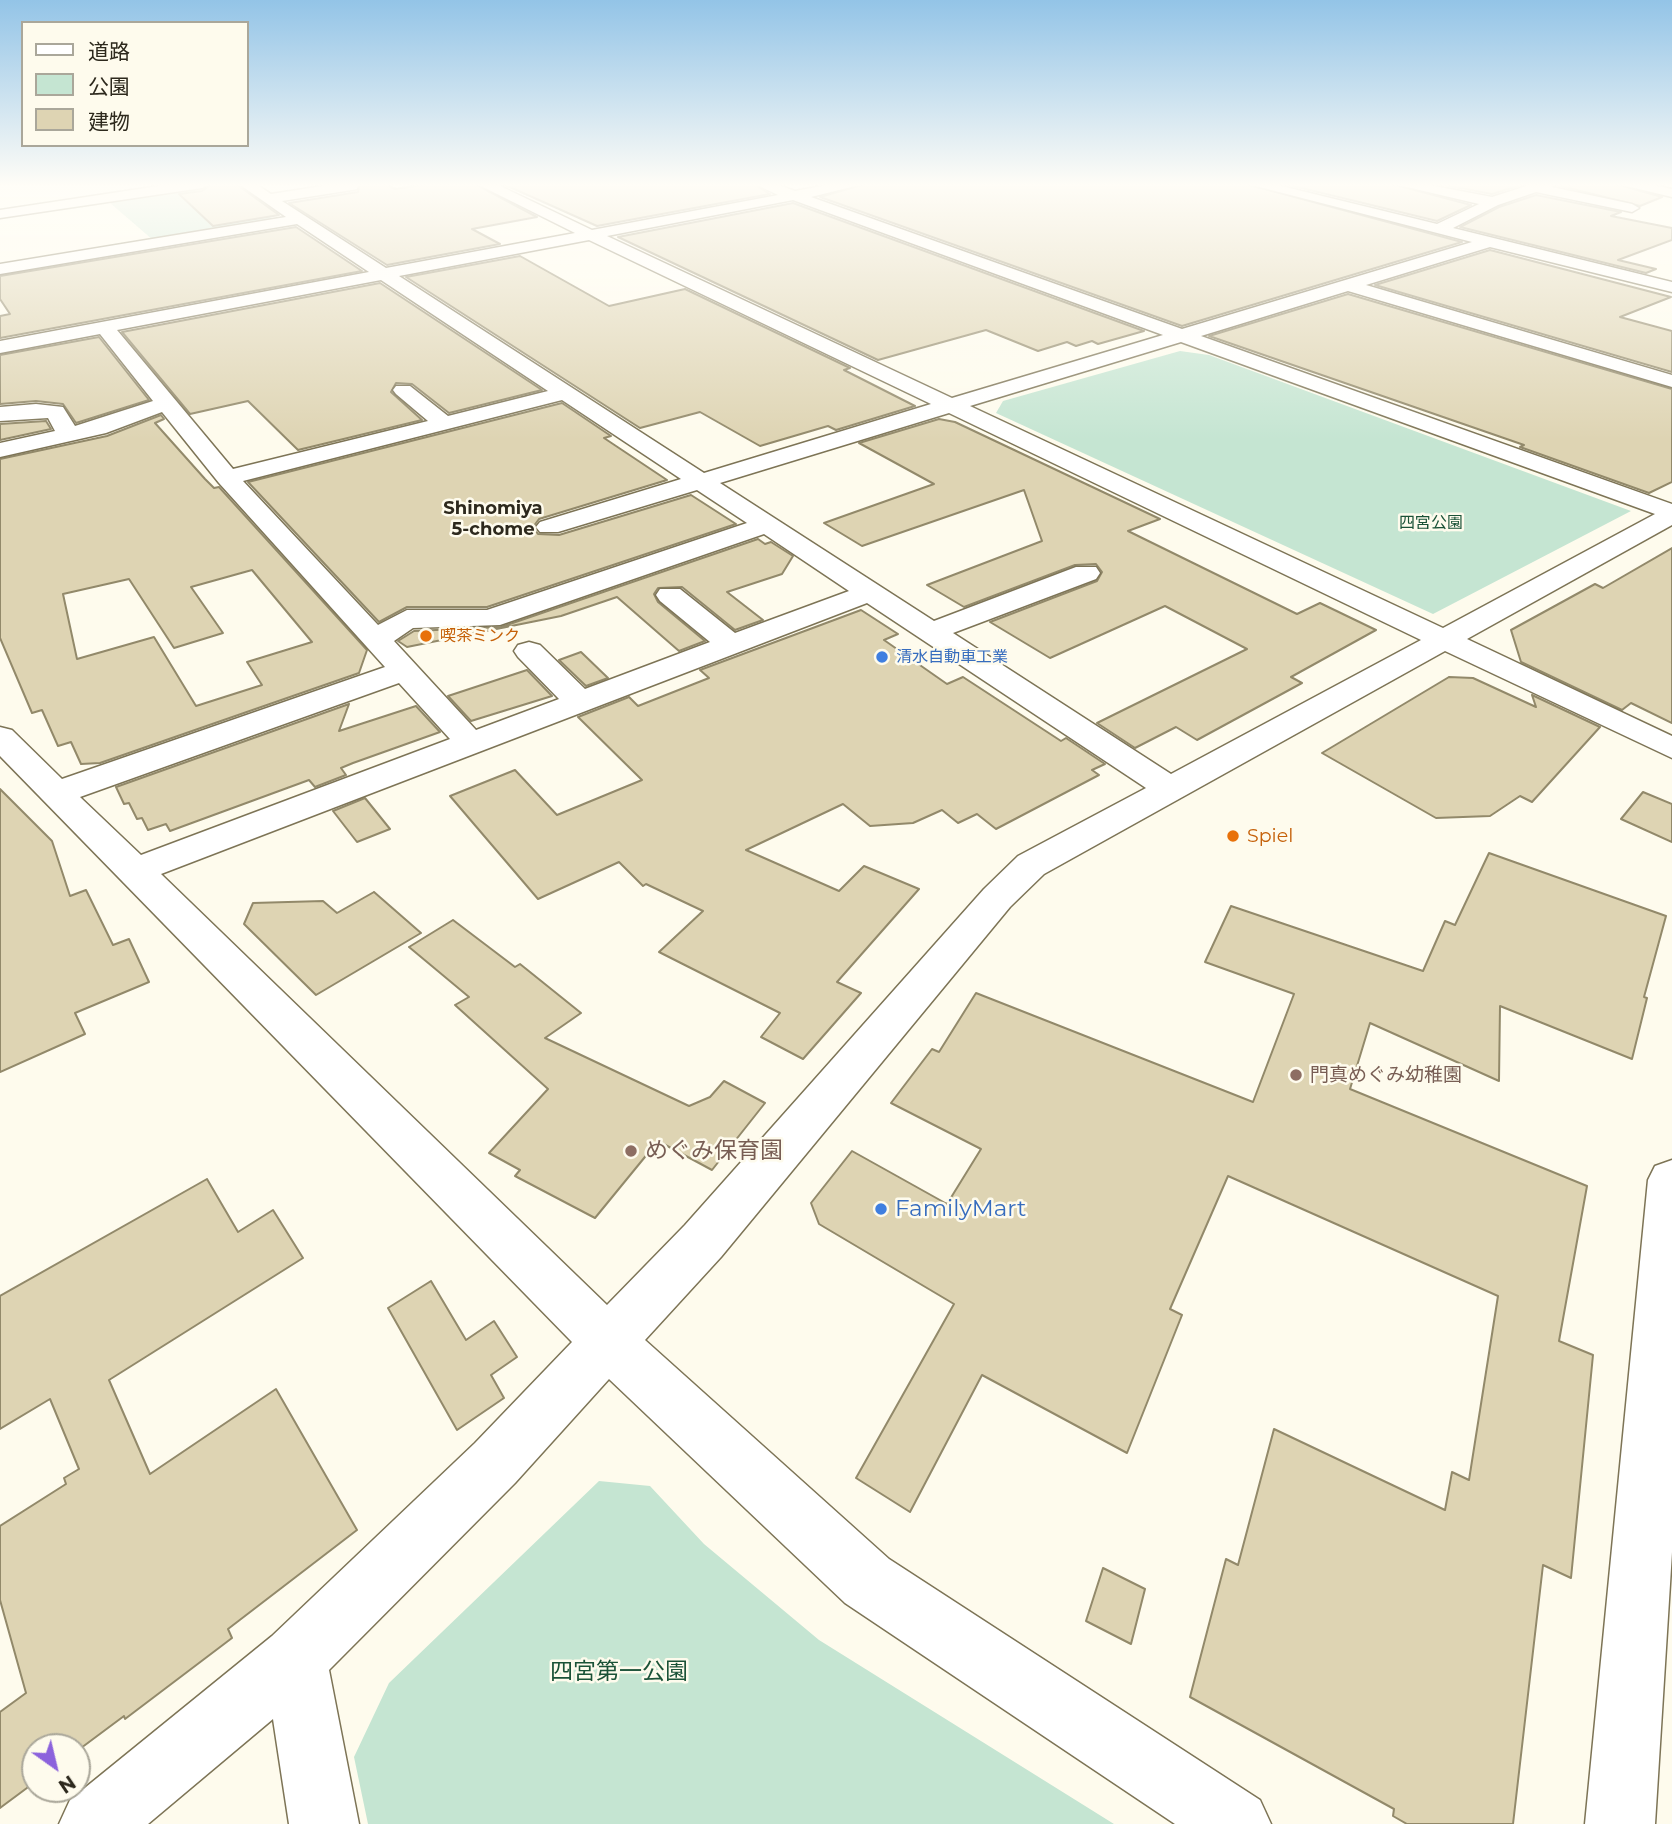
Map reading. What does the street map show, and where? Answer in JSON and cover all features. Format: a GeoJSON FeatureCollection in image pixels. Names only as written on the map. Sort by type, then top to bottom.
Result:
{"type":"FeatureCollection","features":[{"type":"Feature","properties":{"kind":"street"},"geometry":{"type":"LineString","coordinates":[[377,269],[1171,789]]}},
{"type":"Feature","properties":{"kind":"street"},"geometry":{"type":"LineString","coordinates":[[0,347],[409,269]]}},
{"type":"Feature","properties":{"kind":"street"},"geometry":{"type":"LineString","coordinates":[[665,269],[1672,748]]}},
{"type":"Feature","properties":{"kind":"street"},"geometry":{"type":"LineString","coordinates":[[998,269],[1672,514]]}},
{"type":"Feature","properties":{"kind":"street"},"geometry":{"type":"LineString","coordinates":[[549,527],[1399,269]]}},
{"type":"Feature","properties":{"kind":"street"},"geometry":{"type":"LineString","coordinates":[[1600,269],[1672,287]]}},
{"type":"Feature","properties":{"kind":"street"},"geometry":{"type":"LineString","coordinates":[[1347,285],[1672,381]]}},
{"type":"Feature","properties":{"kind":"street"},"geometry":{"type":"LineString","coordinates":[[104,327],[227,478],[470,742]]}},
{"type":"Feature","properties":{"kind":"street"},"geometry":{"type":"LineString","coordinates":[[403,390],[444,423]]}},
{"type":"Feature","properties":{"kind":"street"},"geometry":{"type":"LineString","coordinates":[[227,478],[565,393]]}},
{"type":"Feature","properties":{"kind":"street"},"geometry":{"type":"LineString","coordinates":[[0,450],[98,429],[166,403]]}},
{"type":"Feature","properties":{"kind":"street"},"geometry":{"type":"LineString","coordinates":[[0,414],[36,410],[55,412],[69,435]]}},
{"type":"Feature","properties":{"kind":"street"},"geometry":{"type":"LineString","coordinates":[[94,1824],[295,1659],[495,1463],[703,1241],[997,898],[1031,865],[1672,514]]}},
{"type":"Feature","properties":{"kind":"street"},"geometry":{"type":"LineString","coordinates":[[376,640],[407,618],[490,619],[767,525]]}},
{"type":"Feature","properties":{"kind":"street"},"geometry":{"type":"LineString","coordinates":[[931,632],[1086,573]]}},
{"type":"Feature","properties":{"kind":"street"},"geometry":{"type":"LineString","coordinates":[[136,870],[871,592]]}},
{"type":"Feature","properties":{"kind":"street"},"geometry":{"type":"LineString","coordinates":[[670,595],[731,645]]}},
{"type":"Feature","properties":{"kind":"street"},"geometry":{"type":"LineString","coordinates":[[529,652],[579,701]]}},
{"type":"Feature","properties":{"kind":"street"},"geometry":{"type":"LineString","coordinates":[[57,793],[404,671]]}},
{"type":"Feature","properties":{"kind":"street"},"geometry":{"type":"LineString","coordinates":[[0,737],[608,1342],[867,1581],[1236,1824]]}},
{"type":"Feature","properties":{"kind":"street"},"geometry":{"type":"LineString","coordinates":[[1620,1824],[1672,1180]]}},
{"type":"Feature","properties":{"kind":"street"},"geometry":{"type":"LineString","coordinates":[[295,1659],[324,1824]]}},
{"type":"Feature","properties":{"kind":"green space","name":"四宮公園"},"geometry":{"type":"Polygon","coordinates":[[[1180,351],[1209,355],[1631,511],[1433,614],[996,413],[1003,401],[1180,351]]]}},
{"type":"Feature","properties":{"kind":"green space","name":"四宮第一公園"},"geometry":{"type":"Polygon","coordinates":[[[599,1481],[650,1486],[704,1544],[819,1640],[1114,1824],[368,1824],[354,1757],[389,1683],[599,1481]]]}},
{"type":"Feature","properties":{"kind":"building"},"geometry":{"type":"Polygon","coordinates":[[[42,269],[362,271],[0,338],[0,316],[10,314],[0,299],[0,276],[42,269]]]}},
{"type":"Feature","properties":{"kind":"building"},"geometry":{"type":"Polygon","coordinates":[[[449,269],[543,269],[609,306],[685,289],[850,368],[844,370],[915,406],[836,430],[828,426],[760,446],[700,412],[640,428],[406,277],[449,269]]]}},
{"type":"Feature","properties":{"kind":"building"},"geometry":{"type":"Polygon","coordinates":[[[686,269],[974,269],[1144,331],[1098,344],[1092,341],[1076,346],[1067,342],[1038,351],[986,330],[878,360],[686,269]]]}},
{"type":"Feature","properties":{"kind":"building"},"geometry":{"type":"Polygon","coordinates":[[[1022,269],[1372,269],[1182,326],[1022,269]]]}},
{"type":"Feature","properties":{"kind":"building"},"geometry":{"type":"Polygon","coordinates":[[[1427,269],[1564,269],[1671,297],[1620,317],[1672,331],[1672,372],[1375,285],[1427,269]]]}},
{"type":"Feature","properties":{"kind":"building"},"geometry":{"type":"Polygon","coordinates":[[[1630,269],[1656,269],[1646,273],[1630,269]]]}},
{"type":"Feature","properties":{"kind":"building"},"geometry":{"type":"Polygon","coordinates":[[[380,283],[542,390],[449,413],[412,384],[396,383],[391,392],[422,420],[298,450],[248,401],[190,414],[122,332],[380,283]]]}},
{"type":"Feature","properties":{"kind":"building"},"geometry":{"type":"Polygon","coordinates":[[[1348,294],[1672,389],[1672,482],[1649,493],[1520,447],[1524,445],[1209,336],[1348,294]]]}},
{"type":"Feature","properties":{"kind":"building"},"geometry":{"type":"Polygon","coordinates":[[[99,337],[149,400],[76,423],[63,404],[36,401],[0,404],[0,355],[99,337]]]}},
{"type":"Feature","properties":{"kind":"building"},"geometry":{"type":"Polygon","coordinates":[[[562,403],[611,436],[604,438],[667,480],[539,519],[533,527],[538,534],[559,535],[691,495],[736,524],[487,607],[407,607],[379,622],[248,482],[562,403]]]}},
{"type":"Feature","properties":{"kind":"building"},"geometry":{"type":"Polygon","coordinates":[[[161,415],[164,419],[155,423],[214,488],[219,487],[367,650],[359,673],[100,763],[81,764],[71,742],[58,746],[42,710],[32,713],[0,638],[0,459],[107,436],[161,415]],[[252,570],[191,587],[223,633],[174,648],[129,579],[63,594],[77,659],[154,637],[196,706],[262,685],[247,662],[312,642],[252,570]]]}},
{"type":"Feature","properties":{"kind":"building"},"geometry":{"type":"Polygon","coordinates":[[[939,419],[955,422],[1160,519],[1128,531],[1297,614],[1320,603],[1376,630],[1291,677],[1302,683],[1197,740],[1176,727],[1135,748],[1097,723],[1247,649],[1165,606],[1050,658],[990,622],[1097,581],[1102,572],[1096,564],[1075,565],[964,607],[927,585],[1042,541],[1024,490],[862,546],[824,523],[934,484],[859,443],[939,419]]]}},
{"type":"Feature","properties":{"kind":"building"},"geometry":{"type":"Polygon","coordinates":[[[46,421],[51,429],[0,440],[0,424],[46,421]]]}},
{"type":"Feature","properties":{"kind":"building"},"geometry":{"type":"Polygon","coordinates":[[[758,539],[765,544],[771,542],[793,556],[782,574],[727,592],[763,620],[735,630],[682,587],[658,588],[654,594],[658,602],[705,641],[679,651],[617,597],[561,616],[407,647],[398,641],[414,631],[501,627],[758,539]]]}},
{"type":"Feature","properties":{"kind":"building"},"geometry":{"type":"Polygon","coordinates":[[[1672,548],[1672,723],[1631,703],[1622,710],[1521,662],[1511,630],[1595,584],[1603,588],[1672,548]]]}},
{"type":"Feature","properties":{"kind":"building"},"geometry":{"type":"Polygon","coordinates":[[[861,610],[898,634],[884,640],[947,684],[963,677],[1061,741],[1066,738],[1105,764],[1092,770],[1099,775],[996,829],[977,814],[958,823],[942,810],[913,823],[870,826],[843,804],[746,850],[839,891],[864,866],[919,889],[837,982],[861,993],[803,1059],[761,1037],[780,1013],[659,952],[703,911],[646,884],[643,886],[619,862],[538,899],[450,796],[515,770],[557,815],[642,780],[578,717],[629,697],[638,706],[709,678],[700,670],[861,610]]]}},
{"type":"Feature","properties":{"kind":"building"},"geometry":{"type":"Polygon","coordinates":[[[581,652],[608,678],[586,686],[559,660],[581,652]]]}},
{"type":"Feature","properties":{"kind":"building"},"geometry":{"type":"Polygon","coordinates":[[[527,670],[552,696],[471,721],[448,696],[527,670]]]}},
{"type":"Feature","properties":{"kind":"building"},"geometry":{"type":"Polygon","coordinates":[[[1449,677],[1473,678],[1536,707],[1532,695],[1600,727],[1532,802],[1520,796],[1490,816],[1436,818],[1322,753],[1449,677]]]}},
{"type":"Feature","properties":{"kind":"building"},"geometry":{"type":"Polygon","coordinates":[[[349,704],[339,731],[416,706],[440,732],[341,768],[346,775],[315,787],[309,780],[170,831],[166,824],[148,830],[142,818],[137,819],[129,803],[124,804],[116,787],[349,704]]]}},
{"type":"Feature","properties":{"kind":"building"},"geometry":{"type":"Polygon","coordinates":[[[0,789],[52,841],[70,896],[86,890],[113,945],[129,939],[149,982],[75,1013],[85,1034],[0,1072],[0,789]]]}},
{"type":"Feature","properties":{"kind":"building"},"geometry":{"type":"Polygon","coordinates":[[[1643,792],[1672,804],[1672,842],[1621,819],[1643,792]]]}},
{"type":"Feature","properties":{"kind":"building"},"geometry":{"type":"Polygon","coordinates":[[[365,798],[390,829],[357,842],[333,811],[365,798]]]}},
{"type":"Feature","properties":{"kind":"building"},"geometry":{"type":"Polygon","coordinates":[[[1489,853],[1666,916],[1644,997],[1647,998],[1632,1059],[1500,1006],[1499,1081],[1370,1023],[1350,1089],[1587,1186],[1559,1341],[1593,1355],[1571,1578],[1543,1565],[1513,1824],[1407,1824],[1393,1816],[1394,1809],[1190,1697],[1226,1559],[1238,1565],[1274,1429],[1445,1510],[1452,1472],[1469,1480],[1498,1296],[1228,1176],[1170,1309],[1182,1315],[1127,1453],[982,1375],[910,1512],[856,1478],[954,1304],[819,1224],[811,1203],[852,1151],[947,1204],[981,1149],[891,1103],[932,1049],[939,1052],[976,993],[1253,1102],[1294,994],[1205,962],[1231,906],[1423,971],[1445,921],[1455,925],[1489,853]]]}},
{"type":"Feature","properties":{"kind":"building"},"geometry":{"type":"Polygon","coordinates":[[[374,892],[421,933],[316,995],[244,924],[253,903],[323,901],[337,913],[374,892]]]}},
{"type":"Feature","properties":{"kind":"building"},"geometry":{"type":"Polygon","coordinates":[[[453,920],[515,967],[520,964],[581,1013],[545,1038],[689,1106],[710,1097],[724,1081],[765,1103],[712,1170],[658,1141],[595,1218],[515,1176],[520,1170],[489,1153],[548,1089],[455,1005],[469,997],[409,947],[453,920]]]}},
{"type":"Feature","properties":{"kind":"building"},"geometry":{"type":"Polygon","coordinates":[[[207,1179],[238,1232],[273,1210],[303,1258],[109,1380],[150,1474],[276,1389],[357,1530],[228,1629],[232,1638],[125,1719],[124,1716],[91,1741],[91,1733],[21,1733],[21,1792],[0,1808],[0,1712],[26,1693],[0,1600],[0,1526],[66,1484],[64,1478],[79,1469],[50,1399],[0,1429],[0,1296],[207,1179]]]}},
{"type":"Feature","properties":{"kind":"building"},"geometry":{"type":"Polygon","coordinates":[[[431,1281],[466,1340],[494,1321],[517,1357],[491,1375],[504,1398],[457,1430],[388,1308],[431,1281]]]}},
{"type":"Feature","properties":{"kind":"building"},"geometry":{"type":"Polygon","coordinates":[[[1103,1568],[1145,1589],[1131,1644],[1086,1621],[1103,1568]]]}},
{"type":"Feature","properties":{"kind":"place","name":"喫茶ミンク"},"geometry":{"type":"Point","coordinates":[426,636]}},
{"type":"Feature","properties":{"kind":"place","name":"清水自動車工業"},"geometry":{"type":"Point","coordinates":[882,657]}},
{"type":"Feature","properties":{"kind":"place","name":"Spiel"},"geometry":{"type":"Point","coordinates":[1233,836]}},
{"type":"Feature","properties":{"kind":"place","name":"門真めぐみ幼稚園"},"geometry":{"type":"Point","coordinates":[1296,1075]}},
{"type":"Feature","properties":{"kind":"place","name":"めぐみ保育園"},"geometry":{"type":"Point","coordinates":[631,1151]}},
{"type":"Feature","properties":{"kind":"place","name":"FamilyMart"},"geometry":{"type":"Point","coordinates":[881,1209]}},
{"type":"Feature","properties":{"kind":"district","name":"Shinomiya 5-chome"},"geometry":{"type":"Point","coordinates":[493,519]}}]}
